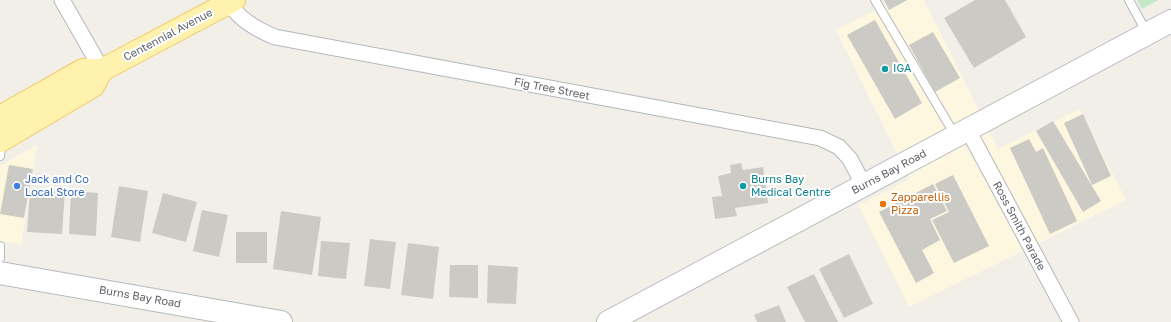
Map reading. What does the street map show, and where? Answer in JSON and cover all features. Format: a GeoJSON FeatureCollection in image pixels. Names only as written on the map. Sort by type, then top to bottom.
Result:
{"type":"FeatureCollection","features":[{"type":"Feature","properties":{"kind":"main road","name":"Centennial Avenue"},"geometry":{"type":"LineString","coordinates":[[0,117],[83,70],[102,70],[231,1]]}},
{"type":"Feature","properties":{"kind":"main road"},"geometry":{"type":"LineString","coordinates":[[1,146],[93,86],[102,70]]}},
{"type":"Feature","properties":{"kind":"street"},"geometry":{"type":"LineString","coordinates":[[62,0],[102,70]]}},
{"type":"Feature","properties":{"kind":"street","name":"Fig Tree Street"},"geometry":{"type":"LineString","coordinates":[[231,1],[250,24],[275,37],[820,138],[839,146],[850,159],[864,186]]}},
{"type":"Feature","properties":{"kind":"street","name":"Burns Bay Road"},"geometry":{"type":"LineString","coordinates":[[608,322],[1171,21]]}},
{"type":"Feature","properties":{"kind":"street","name":"Ross Smith Parade"},"geometry":{"type":"LineString","coordinates":[[961,133],[1070,322]]}},
{"type":"Feature","properties":{"kind":"street","name":"Burns Bay Road"},"geometry":{"type":"LineString","coordinates":[[0,273],[281,322]]}},
{"type":"Feature","properties":{"kind":"lane"},"geometry":{"type":"LineString","coordinates":[[875,0],[961,133]]}},
{"type":"Feature","properties":{"kind":"lane"},"geometry":{"type":"LineString","coordinates":[[1129,0],[1148,34]]}},
{"type":"Feature","properties":{"kind":"lane"},"geometry":{"type":"LineString","coordinates":[[0,246],[0,258]]}},
{"type":"Feature","properties":{"kind":"shaded area"},"geometry":{"type":"Polygon","coordinates":[[[895,0],[924,0],[998,149],[1080,109],[1126,200],[909,307],[858,205],[910,179],[836,30],[895,0]]]}},
{"type":"Feature","properties":{"kind":"shaded area"},"geometry":{"type":"Polygon","coordinates":[[[37,145],[21,245],[0,241],[0,166],[37,145]]]}},
{"type":"Feature","properties":{"kind":"green space"},"geometry":{"type":"Polygon","coordinates":[[[1137,0],[1158,0],[1142,9],[1137,0]]]}},
{"type":"Feature","properties":{"kind":"building"},"geometry":{"type":"Polygon","coordinates":[[[884,0],[907,0],[889,10],[884,0]]]}},
{"type":"Feature","properties":{"kind":"building"},"geometry":{"type":"Polygon","coordinates":[[[975,0],[1005,0],[1026,37],[974,68],[944,18],[975,0]]]}},
{"type":"Feature","properties":{"kind":"building","name":"IGA"},"geometry":{"type":"Polygon","coordinates":[[[875,20],[922,103],[895,119],[847,35],[875,20]]]}},
{"type":"Feature","properties":{"kind":"building"},"geometry":{"type":"Polygon","coordinates":[[[933,32],[960,78],[935,92],[909,45],[933,32]]]}},
{"type":"Feature","properties":{"kind":"building"},"geometry":{"type":"Polygon","coordinates":[[[1083,114],[1111,176],[1092,185],[1064,123],[1083,114]]]}},
{"type":"Feature","properties":{"kind":"building"},"geometry":{"type":"Polygon","coordinates":[[[1053,121],[1101,201],[1083,212],[1036,131],[1053,121]]]}},
{"type":"Feature","properties":{"kind":"building"},"geometry":{"type":"Polygon","coordinates":[[[1029,139],[1036,152],[1043,148],[1077,221],[1050,234],[1010,148],[1029,139]]]}},
{"type":"Feature","properties":{"kind":"building","name":"Burns Bay Medical Centre"},"geometry":{"type":"Polygon","coordinates":[[[741,163],[743,170],[763,167],[768,203],[735,208],[737,216],[715,219],[712,197],[722,196],[718,176],[731,173],[730,165],[741,163]]]}},
{"type":"Feature","properties":{"kind":"building"},"geometry":{"type":"Polygon","coordinates":[[[9,165],[33,169],[24,218],[0,214],[9,165]]]}},
{"type":"Feature","properties":{"kind":"building"},"geometry":{"type":"Polygon","coordinates":[[[953,175],[989,246],[954,263],[932,220],[949,212],[935,184],[953,175]]]}},
{"type":"Feature","properties":{"kind":"building"},"geometry":{"type":"Polygon","coordinates":[[[933,184],[947,211],[930,219],[940,240],[922,250],[934,273],[916,283],[879,212],[933,184]]]}},
{"type":"Feature","properties":{"kind":"building"},"geometry":{"type":"Polygon","coordinates":[[[119,186],[148,191],[140,242],[111,237],[119,186]]]}},
{"type":"Feature","properties":{"kind":"building"},"geometry":{"type":"Polygon","coordinates":[[[30,190],[65,192],[62,234],[27,232],[30,190]]]}},
{"type":"Feature","properties":{"kind":"building"},"geometry":{"type":"Polygon","coordinates":[[[71,191],[98,193],[96,236],[69,234],[71,191]]]}},
{"type":"Feature","properties":{"kind":"building"},"geometry":{"type":"Polygon","coordinates":[[[163,193],[197,202],[186,242],[152,233],[163,193]]]}},
{"type":"Feature","properties":{"kind":"building"},"geometry":{"type":"Polygon","coordinates":[[[202,210],[228,215],[219,257],[193,251],[202,210]]]}},
{"type":"Feature","properties":{"kind":"building"},"geometry":{"type":"Polygon","coordinates":[[[281,211],[321,217],[312,275],[273,269],[281,211]]]}},
{"type":"Feature","properties":{"kind":"building"},"geometry":{"type":"Polygon","coordinates":[[[236,232],[267,232],[267,263],[236,263],[236,232]]]}},
{"type":"Feature","properties":{"kind":"building"},"geometry":{"type":"Polygon","coordinates":[[[370,239],[396,242],[390,289],[364,286],[370,239]]]}},
{"type":"Feature","properties":{"kind":"building"},"geometry":{"type":"Polygon","coordinates":[[[321,241],[350,243],[346,279],[318,276],[321,241]]]}},
{"type":"Feature","properties":{"kind":"building"},"geometry":{"type":"Polygon","coordinates":[[[408,243],[439,247],[433,299],[401,295],[408,243]]]}},
{"type":"Feature","properties":{"kind":"building"},"geometry":{"type":"Polygon","coordinates":[[[849,254],[873,304],[844,318],[819,269],[849,254]]]}},
{"type":"Feature","properties":{"kind":"building"},"geometry":{"type":"Polygon","coordinates":[[[450,265],[478,265],[478,298],[449,297],[450,265]]]}},
{"type":"Feature","properties":{"kind":"building"},"geometry":{"type":"Polygon","coordinates":[[[488,265],[518,267],[516,304],[487,303],[488,265]]]}},
{"type":"Feature","properties":{"kind":"building"},"geometry":{"type":"Polygon","coordinates":[[[814,274],[838,322],[805,322],[787,287],[814,274]]]}},
{"type":"Feature","properties":{"kind":"building"},"geometry":{"type":"Polygon","coordinates":[[[779,305],[786,322],[757,322],[754,315],[779,305]]]}},
{"type":"Feature","properties":{"kind":"place","name":"IGA"},"geometry":{"type":"Point","coordinates":[885,69]}},
{"type":"Feature","properties":{"kind":"place","name":"Jack and Co Local Store"},"geometry":{"type":"Point","coordinates":[17,186]}},
{"type":"Feature","properties":{"kind":"place","name":"Burns Bay Medical Centre"},"geometry":{"type":"Point","coordinates":[743,186]}},
{"type":"Feature","properties":{"kind":"place","name":"Zapparellis Pizza"},"geometry":{"type":"Point","coordinates":[883,204]}}]}
